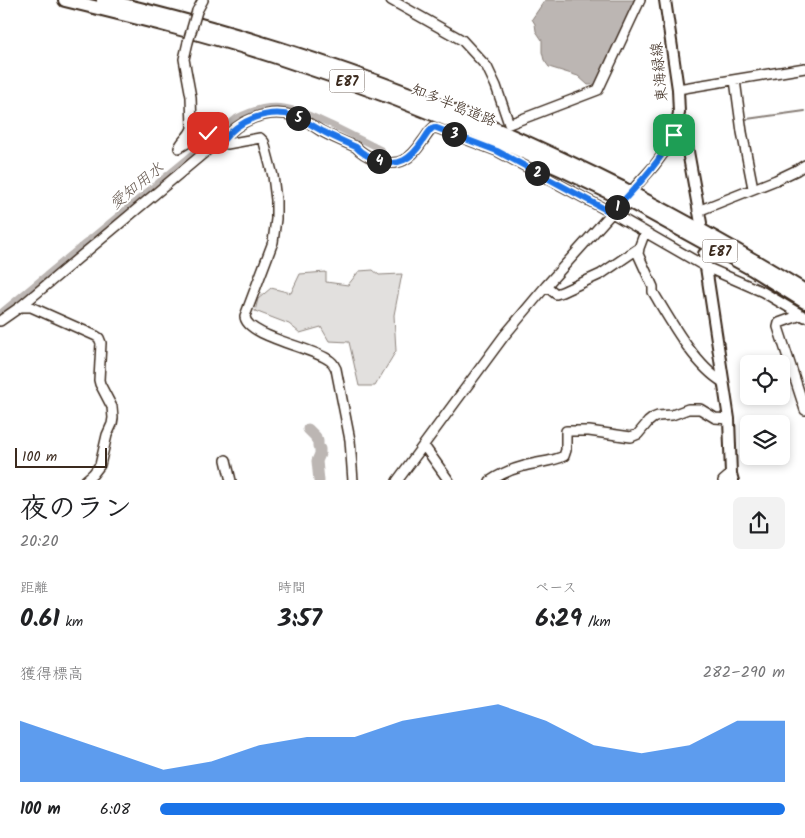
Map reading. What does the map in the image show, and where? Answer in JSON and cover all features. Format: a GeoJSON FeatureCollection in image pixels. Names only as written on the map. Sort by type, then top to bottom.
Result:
{"type":"FeatureCollection","features":[{"type":"Feature","properties":{"kind":"highway","name":"知多半島道路"},"geometry":{"type":"LineString","coordinates":[[65,0],[198,34],[330,75],[405,102],[620,192]]}},
{"type":"Feature","properties":{"kind":"highway","name":"知多半島道路"},"geometry":{"type":"LineString","coordinates":[[103,0],[241,36],[308,58],[408,94],[534,146],[620,192],[720,240],[805,291]]}},
{"type":"Feature","properties":{"kind":"highway","name":"知多半島道路"},"geometry":{"type":"LineString","coordinates":[[636,200],[737,261],[804,311]]}},
{"type":"Feature","properties":{"kind":"main road","name":"東海緑線"},"geometry":{"type":"LineString","coordinates":[[665,0],[678,90],[678,113],[674,135]]}},
{"type":"Feature","properties":{"kind":"main road"},"geometry":{"type":"LineString","coordinates":[[674,135],[687,146],[701,223]]}},
{"type":"Feature","properties":{"kind":"main road"},"geometry":{"type":"LineString","coordinates":[[704,254],[729,419],[729,478]]}},
{"type":"Feature","properties":{"kind":"street"},"geometry":{"type":"LineString","coordinates":[[203,0],[197,11],[184,59],[191,97],[192,128],[179,148],[205,132],[219,142],[227,144],[260,138],[264,142],[273,176],[276,219],[272,242],[245,320],[247,324],[267,335],[324,356],[333,364],[336,369],[350,440],[354,480]]}},
{"type":"Feature","properties":{"kind":"street"},"geometry":{"type":"LineString","coordinates":[[391,0],[462,40],[487,68],[496,86],[509,124],[598,90],[640,0]]}},
{"type":"Feature","properties":{"kind":"street"},"geometry":{"type":"LineString","coordinates":[[678,90],[805,68]]}},
{"type":"Feature","properties":{"kind":"street"},"geometry":{"type":"LineString","coordinates":[[735,80],[742,132],[754,188]]}},
{"type":"Feature","properties":{"kind":"street"},"geometry":{"type":"LineString","coordinates":[[0,321],[20,307],[236,127],[250,119],[263,115],[285,114],[299,118],[356,147],[373,159],[384,162],[400,163],[414,152],[434,127],[497,151],[612,213],[706,267],[804,311]]}},
{"type":"Feature","properties":{"kind":"street"},"geometry":{"type":"LineString","coordinates":[[397,480],[504,336],[546,286],[654,166],[674,135]]}},
{"type":"Feature","properties":{"kind":"street"},"geometry":{"type":"LineString","coordinates":[[698,211],[790,174],[805,165]]}},
{"type":"Feature","properties":{"kind":"street"},"geometry":{"type":"LineString","coordinates":[[645,232],[638,254],[653,292],[693,354],[717,379],[723,382]]}},
{"type":"Feature","properties":{"kind":"street"},"geometry":{"type":"LineString","coordinates":[[546,286],[556,294],[562,292],[601,274],[639,248]]}},
{"type":"Feature","properties":{"kind":"street"},"geometry":{"type":"LineString","coordinates":[[20,307],[31,307],[100,338],[99,380],[114,413],[100,465],[85,480]]}},
{"type":"Feature","properties":{"kind":"street"},"geometry":{"type":"LineString","coordinates":[[804,311],[779,324],[778,327],[805,410]]}},
{"type":"Feature","properties":{"kind":"street"},"geometry":{"type":"LineString","coordinates":[[490,480],[524,466],[564,456],[566,450],[566,431],[590,431],[631,437],[638,434],[653,418],[672,415],[688,409],[700,409],[715,418],[729,419]]}},
{"type":"Feature","properties":{"kind":"street"},"geometry":{"type":"LineString","coordinates":[[423,446],[450,480]]}},
{"type":"Feature","properties":{"kind":"street"},"geometry":{"type":"LineString","coordinates":[[226,460],[231,480]]}},
{"type":"Feature","properties":{"kind":"shaded area"},"geometry":{"type":"Polygon","coordinates":[[[545,0],[637,0],[599,84],[588,85],[578,76],[549,67],[544,60],[542,40],[536,31],[532,19],[545,0]]]}},
{"type":"Feature","properties":{"kind":"shaded area"},"geometry":{"type":"Polygon","coordinates":[[[373,270],[379,275],[402,274],[394,315],[396,351],[375,386],[359,386],[349,342],[329,341],[321,327],[300,333],[289,324],[255,311],[258,299],[271,288],[291,293],[300,274],[326,272],[326,282],[348,285],[359,271],[373,270]]]}},
{"type":"Feature","properties":{"kind":"waterway","name":"愛知用水"},"geometry":{"type":"LineString","coordinates":[[0,313],[236,118],[250,112],[274,107],[297,110],[382,150]]}},
{"type":"Feature","properties":{"kind":"waterway"},"geometry":{"type":"LineString","coordinates":[[747,119],[805,111]]}},
{"type":"Feature","properties":{"kind":"waterway"},"geometry":{"type":"LineString","coordinates":[[308,429],[316,437],[320,449],[317,461],[319,480]]}},
{"type":"Feature","properties":{"kind":"route"},"geometry":{"type":"LineString","coordinates":[[208,133],[216,143],[222,142],[236,127],[250,119],[263,115],[285,114],[315,126],[356,147],[373,159],[400,163],[414,152],[434,127],[497,151],[612,213],[654,166],[674,135]]}}]}
